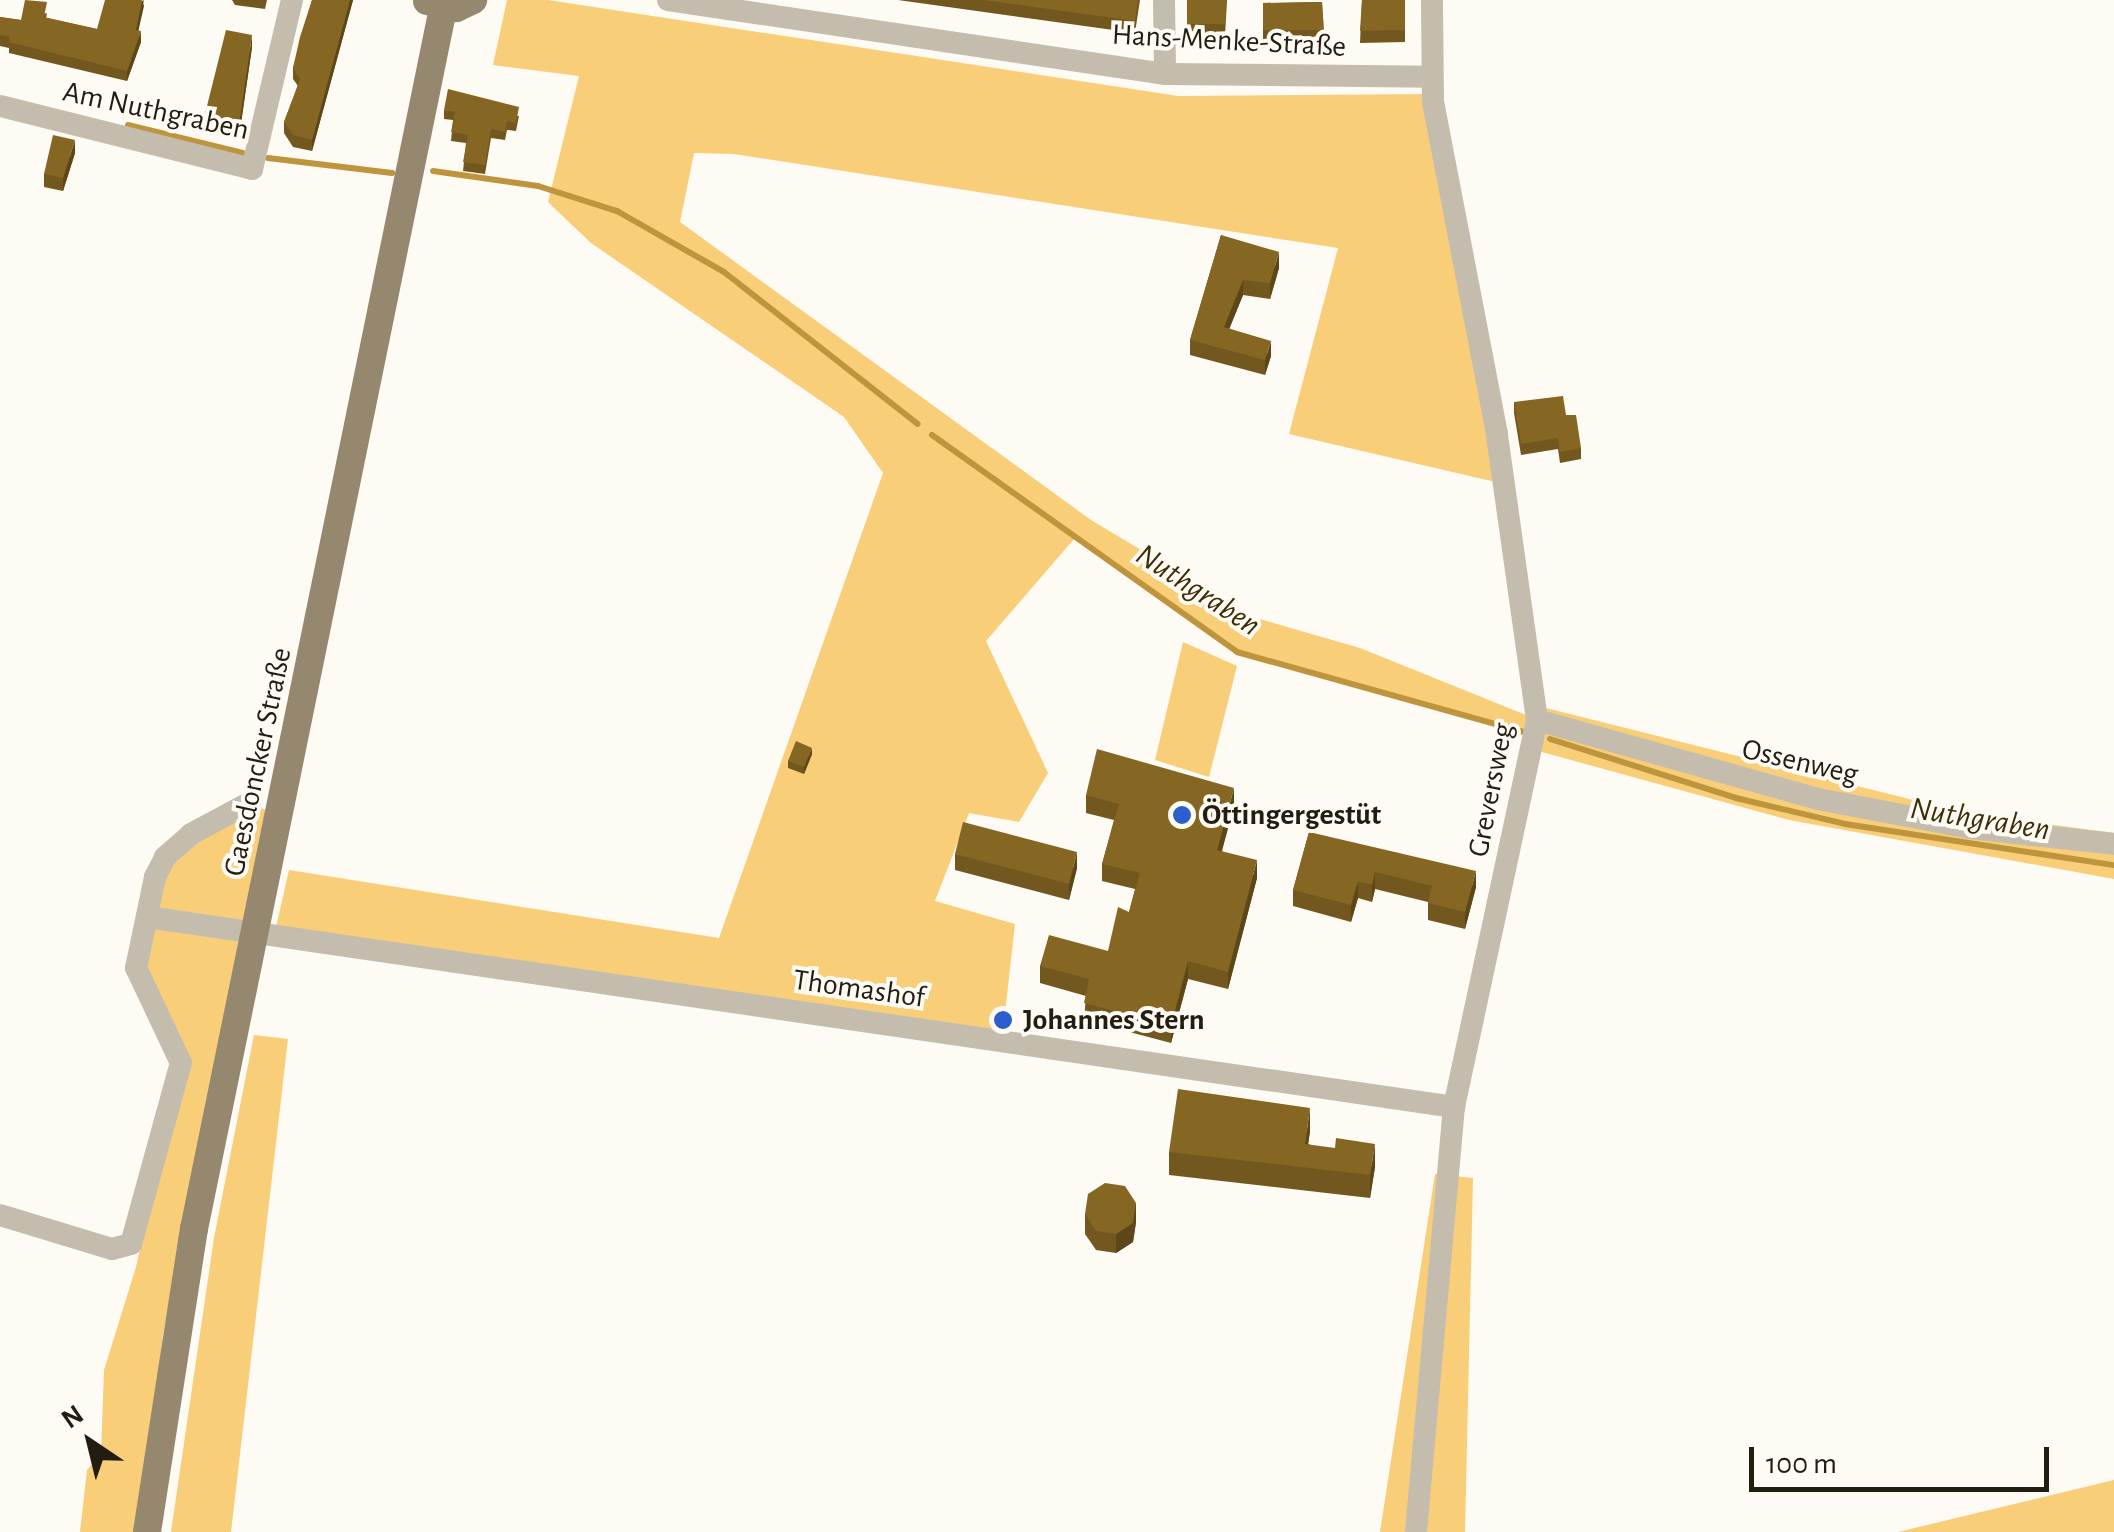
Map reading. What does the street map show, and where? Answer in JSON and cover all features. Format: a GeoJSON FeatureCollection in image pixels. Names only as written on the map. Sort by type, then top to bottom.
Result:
{"type":"FeatureCollection","features":[{"type":"Feature","properties":{"kind":"main road","name":"Gaesdoncker Straße"},"geometry":{"type":"LineString","coordinates":[[147,1532],[194,1229],[434,4],[473,0]]}},
{"type":"Feature","properties":{"kind":"street","name":"Am Nuthgraben"},"geometry":{"type":"LineString","coordinates":[[0,106],[252,169],[292,0]]}},
{"type":"Feature","properties":{"kind":"street","name":"Hans-Menke-Straße"},"geometry":{"type":"LineString","coordinates":[[668,0],[740,6],[1165,74],[1431,77]]}},
{"type":"Feature","properties":{"kind":"street"},"geometry":{"type":"LineString","coordinates":[[1164,0],[1165,74]]}},
{"type":"Feature","properties":{"kind":"street","name":"Greversweg"},"geometry":{"type":"LineString","coordinates":[[1416,1532],[1454,1107],[1537,720],[1497,434],[1431,77],[1432,0]]}},
{"type":"Feature","properties":{"kind":"street","name":"Ossenweg"},"geometry":{"type":"LineString","coordinates":[[1537,720],[1818,799],[1970,828],[2114,844]]}},
{"type":"Feature","properties":{"kind":"street"},"geometry":{"type":"LineString","coordinates":[[0,1216],[112,1249],[131,1244],[181,1063],[136,968],[147,917],[165,857],[191,834],[244,805]]}},
{"type":"Feature","properties":{"kind":"street","name":"Thomashof"},"geometry":{"type":"LineString","coordinates":[[147,917],[1454,1107]]}},
{"type":"Feature","properties":{"kind":"shaded area"},"geometry":{"type":"Polygon","coordinates":[[[507,0],[548,0],[1178,96],[1433,94],[1504,484],[1289,434],[1338,248],[734,154],[694,153],[680,222],[1091,520],[1253,617],[1360,648],[1536,719],[1534,705],[1965,813],[2114,833],[2114,879],[1789,820],[1531,749],[1533,735],[1237,652],[1074,539],[986,641],[1048,773],[1019,822],[969,813],[935,901],[1015,924],[1002,1040],[274,936],[289,870],[719,938],[883,473],[844,417],[591,243],[548,202],[579,76],[493,65],[507,0]]]}},
{"type":"Feature","properties":{"kind":"shaded area"},"geometry":{"type":"Polygon","coordinates":[[[1183,642],[1237,666],[1209,777],[1155,760],[1183,642]]]}},
{"type":"Feature","properties":{"kind":"shaded area"},"geometry":{"type":"Polygon","coordinates":[[[245,805],[268,810],[163,1334],[140,1532],[80,1532],[87,1470],[101,1454],[104,1370],[136,1267],[181,1063],[136,968],[155,877],[245,805]]]}},
{"type":"Feature","properties":{"kind":"shaded area"},"geometry":{"type":"Polygon","coordinates":[[[254,1035],[288,1039],[231,1532],[171,1532],[214,1238],[254,1035]]]}},
{"type":"Feature","properties":{"kind":"shaded area"},"geometry":{"type":"Polygon","coordinates":[[[1435,1174],[1473,1178],[1465,1532],[1380,1532],[1435,1174]]]}},
{"type":"Feature","properties":{"kind":"shaded area"},"geometry":{"type":"Polygon","coordinates":[[[2114,1480],[2114,1532],[1898,1532],[2114,1480]]]}},
{"type":"Feature","properties":{"kind":"building"},"geometry":{"type":"Polygon","coordinates":[[[25,0],[47,2],[44,17],[97,29],[105,0],[142,0],[136,30],[141,31],[127,71],[9,42],[10,37],[0,35],[0,17],[21,20],[25,0]]]}},
{"type":"Feature","properties":{"kind":"building"},"geometry":{"type":"Polygon","coordinates":[[[312,0],[350,0],[312,140],[293,135],[284,122],[300,79],[293,68],[312,0]]]}},
{"type":"Feature","properties":{"kind":"building"},"geometry":{"type":"Polygon","coordinates":[[[984,0],[1138,0],[1135,21],[984,0]]]}},
{"type":"Feature","properties":{"kind":"building"},"geometry":{"type":"Polygon","coordinates":[[[1187,0],[1226,0],[1225,24],[1187,24],[1187,0]]]}},
{"type":"Feature","properties":{"kind":"building"},"geometry":{"type":"Polygon","coordinates":[[[1362,0],[1405,0],[1405,30],[1360,31],[1362,0]]]}},
{"type":"Feature","properties":{"kind":"building"},"geometry":{"type":"Polygon","coordinates":[[[1322,2],[1324,30],[1263,30],[1263,3],[1322,2]]]}},
{"type":"Feature","properties":{"kind":"building"},"geometry":{"type":"Polygon","coordinates":[[[226,30],[252,35],[239,125],[204,118],[226,30]]]}},
{"type":"Feature","properties":{"kind":"building"},"geometry":{"type":"Polygon","coordinates":[[[448,89],[519,107],[516,123],[507,121],[505,132],[491,129],[485,165],[463,162],[468,135],[451,132],[455,112],[444,110],[448,89]]]}},
{"type":"Feature","properties":{"kind":"building"},"geometry":{"type":"Polygon","coordinates":[[[53,135],[75,140],[63,178],[44,174],[53,135]]]}},
{"type":"Feature","properties":{"kind":"building"},"geometry":{"type":"Polygon","coordinates":[[[1221,235],[1279,252],[1270,283],[1243,280],[1224,327],[1271,341],[1265,360],[1190,340],[1221,235]]]}},
{"type":"Feature","properties":{"kind":"building"},"geometry":{"type":"Polygon","coordinates":[[[1563,396],[1566,415],[1576,415],[1581,448],[1560,452],[1558,438],[1521,444],[1514,402],[1563,396]]]}},
{"type":"Feature","properties":{"kind":"building"},"geometry":{"type":"Polygon","coordinates":[[[796,741],[812,748],[804,767],[788,761],[796,741]]]}},
{"type":"Feature","properties":{"kind":"building"},"geometry":{"type":"Polygon","coordinates":[[[1097,749],[1234,788],[1217,850],[1257,860],[1228,972],[1188,961],[1171,1026],[1084,1003],[1089,979],[1040,966],[1049,935],[1108,951],[1118,907],[1129,912],[1140,873],[1102,864],[1119,804],[1086,795],[1097,749]]]}},
{"type":"Feature","properties":{"kind":"building"},"geometry":{"type":"Polygon","coordinates":[[[963,822],[1077,852],[1069,884],[955,854],[963,822]]]}},
{"type":"Feature","properties":{"kind":"building"},"geometry":{"type":"Polygon","coordinates":[[[1309,832],[1476,871],[1465,912],[1428,903],[1432,886],[1375,872],[1372,885],[1358,881],[1351,905],[1293,890],[1309,832]]]}},
{"type":"Feature","properties":{"kind":"building"},"geometry":{"type":"Polygon","coordinates":[[[1178,1089],[1310,1108],[1305,1144],[1335,1148],[1336,1138],[1375,1144],[1370,1175],[1169,1152],[1178,1089]]]}},
{"type":"Feature","properties":{"kind":"building"},"geometry":{"type":"Polygon","coordinates":[[[1105,1183],[1125,1186],[1136,1203],[1133,1223],[1116,1234],[1096,1231],[1085,1214],[1088,1194],[1105,1183]]]}},
{"type":"Feature","properties":{"kind":"waterway","name":"Nuthgraben"},"geometry":{"type":"LineString","coordinates":[[128,125],[243,153]]}},
{"type":"Feature","properties":{"kind":"waterway","name":"Nuthgraben"},"geometry":{"type":"LineString","coordinates":[[268,158],[392,173]]}},
{"type":"Feature","properties":{"kind":"waterway","name":"Nuthgraben"},"geometry":{"type":"LineString","coordinates":[[433,171],[538,186],[617,211],[724,272],[918,424]]}},
{"type":"Feature","properties":{"kind":"waterway","name":"Nuthgraben"},"geometry":{"type":"LineString","coordinates":[[932,435],[1237,652],[1527,733]]}},
{"type":"Feature","properties":{"kind":"waterway","name":"Nuthgraben"},"geometry":{"type":"LineString","coordinates":[[1550,739],[1736,798],[1845,824],[2114,865]]}},
{"type":"Feature","properties":{"kind":"place","name":"Öttingergestüt"},"geometry":{"type":"Point","coordinates":[1182,815]}},
{"type":"Feature","properties":{"kind":"place","name":"Johannes Stern"},"geometry":{"type":"Point","coordinates":[1003,1020]}}]}
